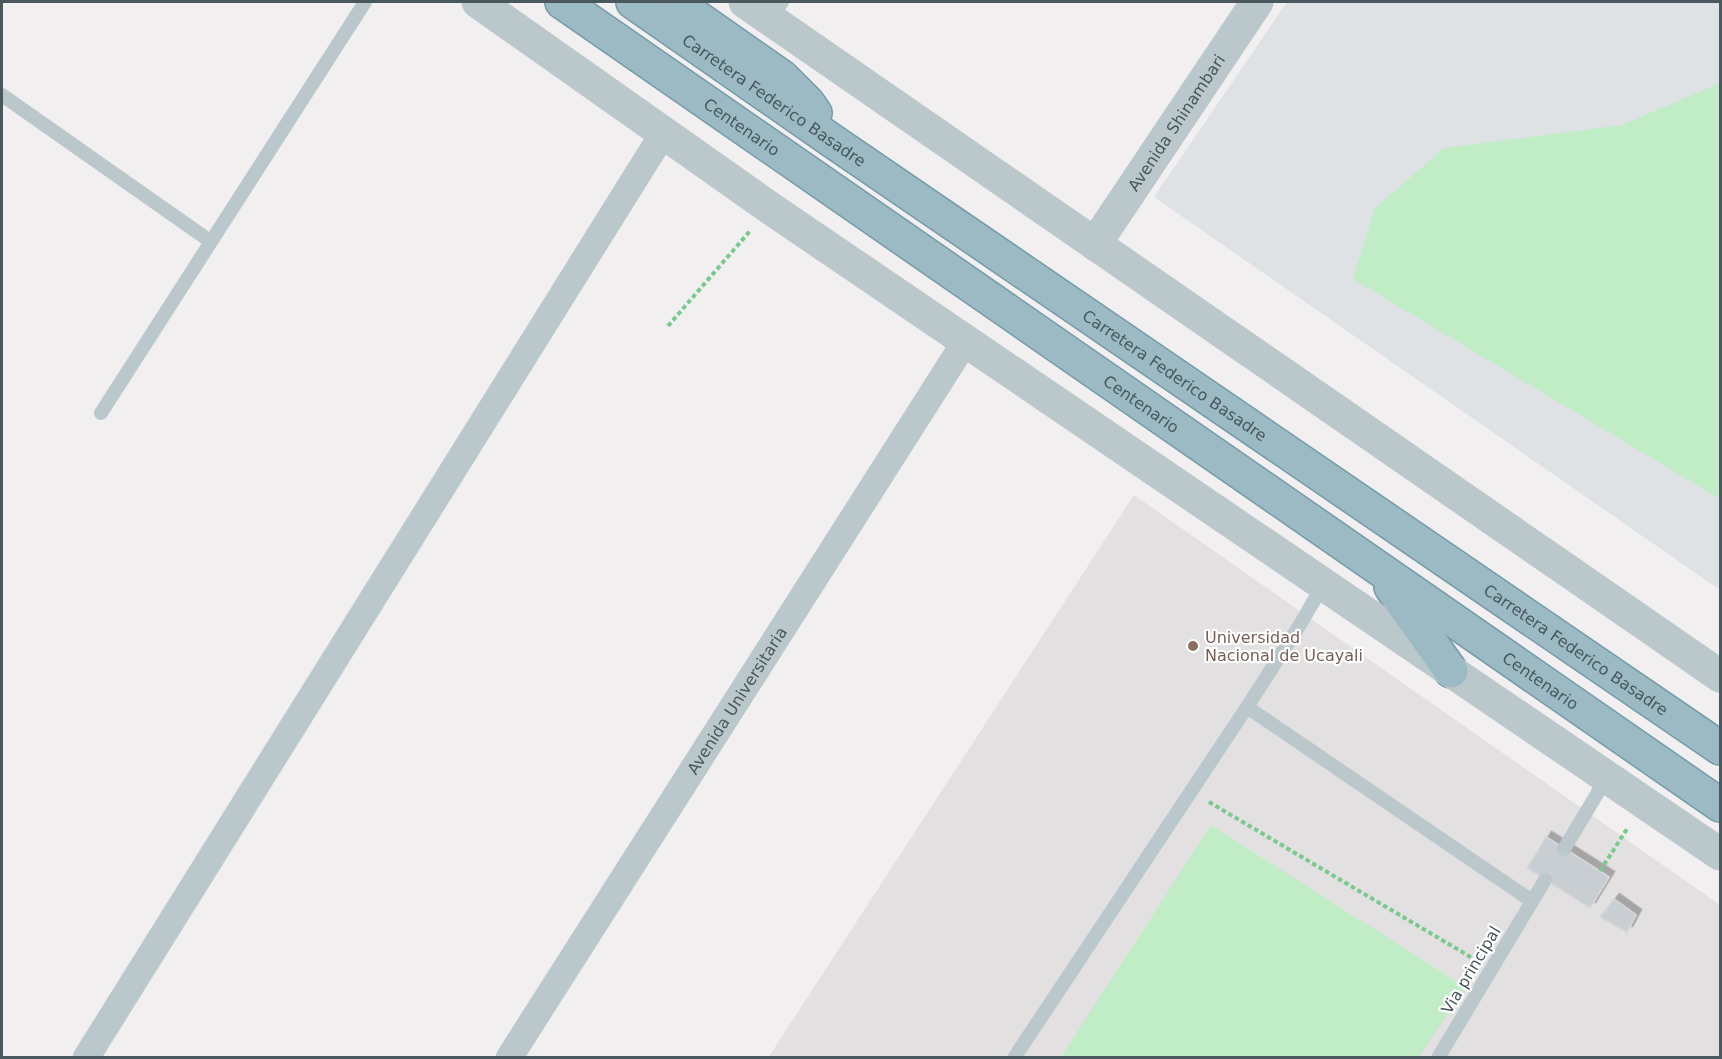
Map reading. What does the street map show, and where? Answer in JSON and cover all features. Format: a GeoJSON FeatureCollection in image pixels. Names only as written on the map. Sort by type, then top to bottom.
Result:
{"type":"FeatureCollection","features":[{"type":"Feature","properties":{"kind":"highway","name":"Centenario"},"geometry":{"type":"LineString","coordinates":[[562,2],[1720,805]]}},
{"type":"Feature","properties":{"kind":"highway","name":"Carretera Federico Basadre"},"geometry":{"type":"LineString","coordinates":[[633,2],[1720,748]]}},
{"type":"Feature","properties":{"kind":"highway"},"geometry":{"type":"LineString","coordinates":[[675,2],[782,77],[808,103],[831,140]]}},
{"type":"Feature","properties":{"kind":"highway"},"geometry":{"type":"LineString","coordinates":[[1378,568],[1451,671]]}},
{"type":"Feature","properties":{"kind":"street"},"geometry":{"type":"LineString","coordinates":[[478,2],[770,208],[1451,671],[1601,785],[1720,854]]}},
{"type":"Feature","properties":{"kind":"street","name":"Avenida Shinambari"},"geometry":{"type":"LineString","coordinates":[[1095,244],[1257,2]]}},
{"type":"Feature","properties":{"kind":"street"},"geometry":{"type":"LineString","coordinates":[[766,7],[1095,244],[1720,676]]}},
{"type":"Feature","properties":{"kind":"street"},"geometry":{"type":"LineString","coordinates":[[86,1058],[664,132]]}},
{"type":"Feature","properties":{"kind":"street","name":"Avenida Universitaria"},"geometry":{"type":"LineString","coordinates":[[509,1058],[965,342]]}},
{"type":"Feature","properties":{"kind":"lane"},"geometry":{"type":"LineString","coordinates":[[101,413],[365,2]]}},
{"type":"Feature","properties":{"kind":"lane"},"geometry":{"type":"LineString","coordinates":[[2,95],[210,241]]}},
{"type":"Feature","properties":{"kind":"lane"},"geometry":{"type":"LineString","coordinates":[[1014,1058],[1247,707],[1323,585]]}},
{"type":"Feature","properties":{"kind":"lane"},"geometry":{"type":"LineString","coordinates":[[1247,707],[1533,901]]}},
{"type":"Feature","properties":{"kind":"lane"},"geometry":{"type":"LineString","coordinates":[[1564,849],[1601,785]]}},
{"type":"Feature","properties":{"kind":"lane","name":"Via principal"},"geometry":{"type":"LineString","coordinates":[[1438,1058],[1545,880]]}},
{"type":"Feature","properties":{"kind":"path"},"geometry":{"type":"LineString","coordinates":[[668,326],[770,208]]}},
{"type":"Feature","properties":{"kind":"path"},"geometry":{"type":"LineString","coordinates":[[1600,871],[1633,820],[1601,785]]}},
{"type":"Feature","properties":{"kind":"path"},"geometry":{"type":"LineString","coordinates":[[1191,791],[1491,969]]}},
{"type":"Feature","properties":{"kind":"shaded area"},"geometry":{"type":"Polygon","coordinates":[[[1287,2],[1720,2],[1720,590],[1154,197],[1287,2]]]}},
{"type":"Feature","properties":{"kind":"shaded area","name":"Universidad Nacional de Ucayali"},"geometry":{"type":"Polygon","coordinates":[[[1134,495],[1720,905],[1720,1057],[768,1058],[1134,495]]]}},
{"type":"Feature","properties":{"kind":"green space"},"geometry":{"type":"Polygon","coordinates":[[[1720,83],[1720,499],[1353,279],[1375,208],[1444,148],[1622,125],[1720,83]]]}},
{"type":"Feature","properties":{"kind":"green space"},"geometry":{"type":"Polygon","coordinates":[[[1211,825],[1465,987],[1419,1057],[1061,1057],[1211,825]]]}},
{"type":"Feature","properties":{"kind":"building"},"geometry":{"type":"Polygon","coordinates":[[[1546,837],[1609,877],[1590,908],[1527,868],[1546,837]]]}},
{"type":"Feature","properties":{"kind":"building"},"geometry":{"type":"Polygon","coordinates":[[[1614,899],[1636,915],[1627,932],[1600,917],[1614,899]]]}},
{"type":"Feature","properties":{"kind":"place","name":"Universidad Nacional de Ucayali"},"geometry":{"type":"Point","coordinates":[1193,646]}}]}
